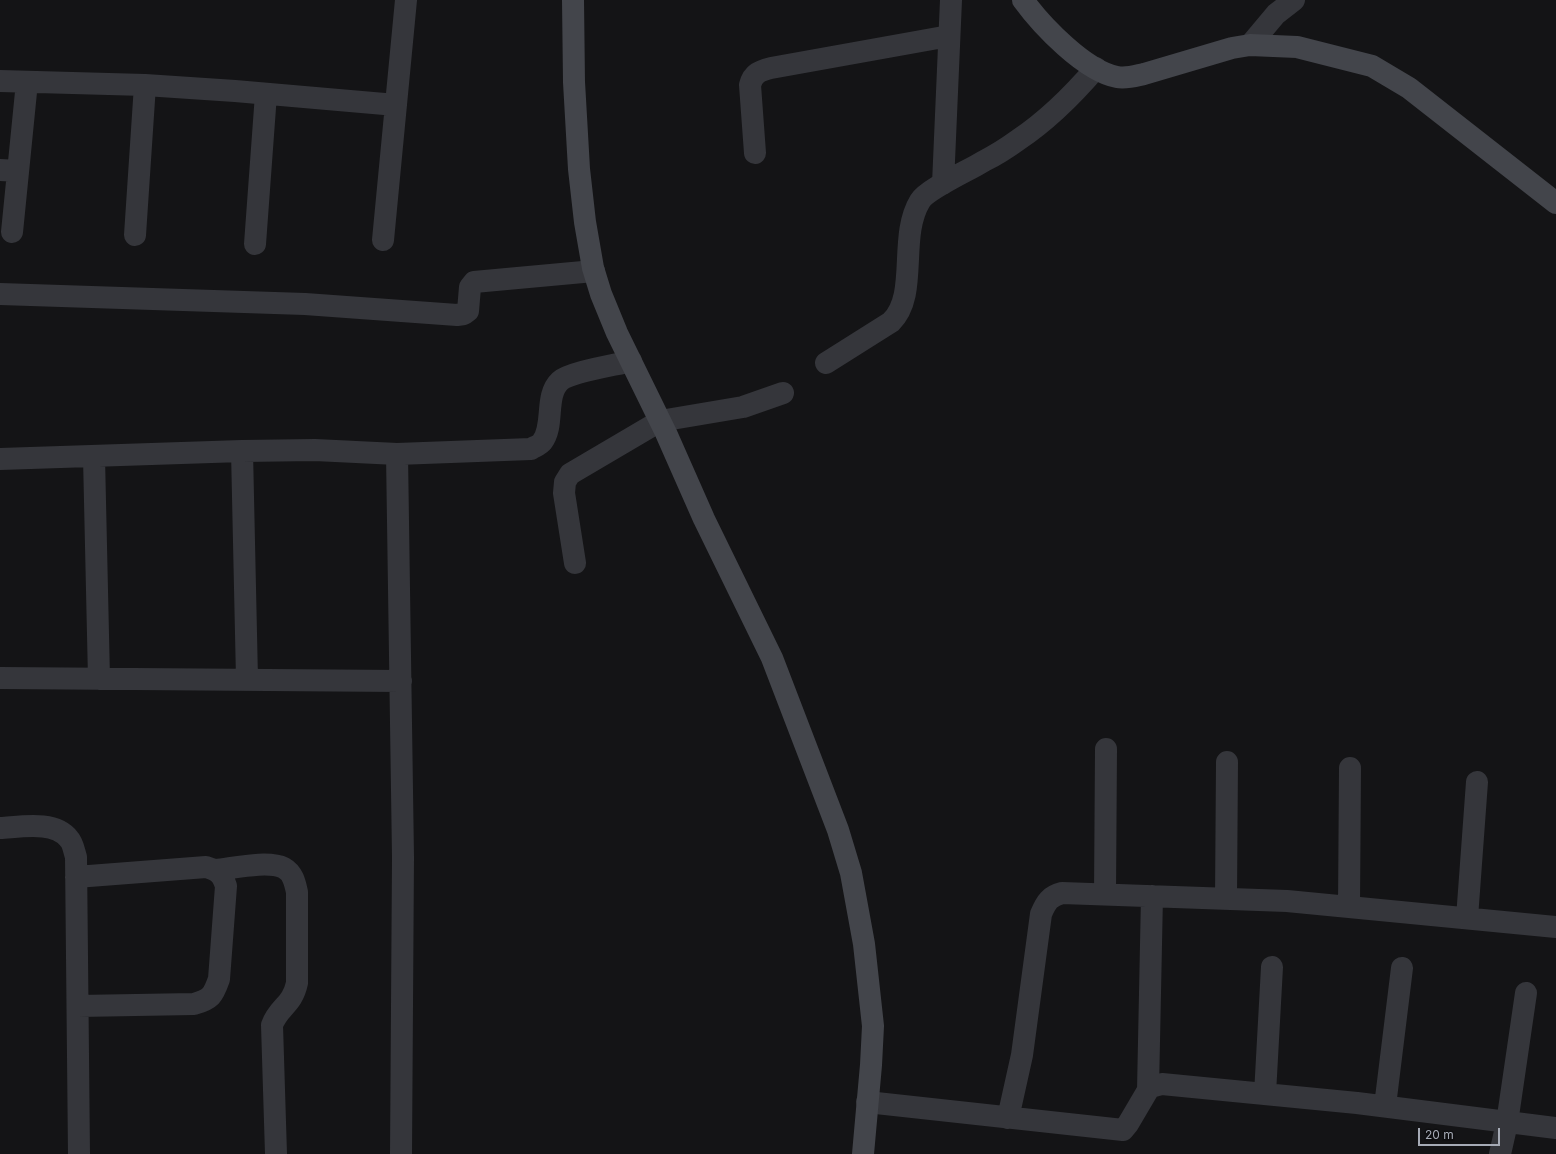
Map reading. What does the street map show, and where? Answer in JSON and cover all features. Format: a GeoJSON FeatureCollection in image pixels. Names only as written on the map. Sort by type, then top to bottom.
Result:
{"type":"FeatureCollection","features":[{"type":"Feature","properties":{"kind":"main road"},"geometry":{"type":"LineString","coordinates":[[573,0],[574,82],[579,170],[585,222],[594,271],[601,294],[704,519],[772,658],[838,830],[859,911],[870,988],[873,1026],[863,1154]]}},
{"type":"Feature","properties":{"kind":"main road"},"geometry":{"type":"LineString","coordinates":[[1023,0],[1043,25],[1058,40],[1105,74],[1118,77],[1130,77],[1250,44],[1297,47],[1372,66],[1383,71],[1409,88],[1556,203]]}},
{"type":"Feature","properties":{"kind":"street"},"geometry":{"type":"LineString","coordinates":[[383,240],[406,0]]}},
{"type":"Feature","properties":{"kind":"street"},"geometry":{"type":"LineString","coordinates":[[943,184],[951,0]]}},
{"type":"Feature","properties":{"kind":"street"},"geometry":{"type":"LineString","coordinates":[[1250,44],[1276,14],[1294,0]]}},
{"type":"Feature","properties":{"kind":"street"},"geometry":{"type":"LineString","coordinates":[[755,153],[750,85],[752,78],[757,72],[771,68],[949,36]]}},
{"type":"Feature","properties":{"kind":"street"},"geometry":{"type":"LineString","coordinates":[[826,363],[891,322],[897,316],[902,306],[905,293],[911,220],[921,199],[943,184],[1005,148],[1054,114],[1075,93],[1096,68]]}},
{"type":"Feature","properties":{"kind":"street"},"geometry":{"type":"LineString","coordinates":[[0,81],[145,85],[396,105]]}},
{"type":"Feature","properties":{"kind":"street"},"geometry":{"type":"LineString","coordinates":[[12,232],[9,171],[27,82]]}},
{"type":"Feature","properties":{"kind":"street"},"geometry":{"type":"LineString","coordinates":[[135,235],[145,85]]}},
{"type":"Feature","properties":{"kind":"street"},"geometry":{"type":"LineString","coordinates":[[255,244],[266,94]]}},
{"type":"Feature","properties":{"kind":"street"},"geometry":{"type":"LineString","coordinates":[[0,294],[305,304],[457,315],[464,314],[468,311],[470,286],[474,282],[594,271]]}},
{"type":"Feature","properties":{"kind":"street"},"geometry":{"type":"LineString","coordinates":[[0,458],[94,457],[242,451],[315,450],[397,454],[531,449],[542,442],[546,431],[555,388],[561,380],[571,375],[631,361]]}},
{"type":"Feature","properties":{"kind":"street"},"geometry":{"type":"LineString","coordinates":[[575,563],[564,493],[565,482],[570,474],[660,421],[743,407],[783,393]]}},
{"type":"Feature","properties":{"kind":"street"},"geometry":{"type":"LineString","coordinates":[[242,451],[247,679]]}},
{"type":"Feature","properties":{"kind":"street"},"geometry":{"type":"LineString","coordinates":[[397,454],[403,857],[401,1154]]}},
{"type":"Feature","properties":{"kind":"street"},"geometry":{"type":"LineString","coordinates":[[94,457],[99,679]]}},
{"type":"Feature","properties":{"kind":"street"},"geometry":{"type":"LineString","coordinates":[[0,678],[401,681]]}},
{"type":"Feature","properties":{"kind":"street"},"geometry":{"type":"LineString","coordinates":[[1105,894],[1106,749]]}},
{"type":"Feature","properties":{"kind":"street"},"geometry":{"type":"LineString","coordinates":[[1226,898],[1227,762]]}},
{"type":"Feature","properties":{"kind":"street"},"geometry":{"type":"LineString","coordinates":[[1349,906],[1350,768]]}},
{"type":"Feature","properties":{"kind":"street"},"geometry":{"type":"LineString","coordinates":[[1467,918],[1477,782]]}},
{"type":"Feature","properties":{"kind":"street"},"geometry":{"type":"LineString","coordinates":[[0,828],[44,827],[60,832],[69,839],[76,857],[80,1154]]}},
{"type":"Feature","properties":{"kind":"street"},"geometry":{"type":"LineString","coordinates":[[216,870],[270,865],[284,868],[290,873],[295,881],[297,892],[297,983],[295,994],[290,1002],[275,1018],[272,1025],[276,1154]]}},
{"type":"Feature","properties":{"kind":"street"},"geometry":{"type":"LineString","coordinates":[[76,877],[206,867],[216,870],[223,875],[226,886],[219,979],[215,992],[208,1000],[194,1004],[78,1006]]}},
{"type":"Feature","properties":{"kind":"street"},"geometry":{"type":"LineString","coordinates":[[1008,1118],[1022,1055],[1041,914],[1045,904],[1053,896],[1062,893],[1287,901],[1556,927]]}},
{"type":"Feature","properties":{"kind":"street"},"geometry":{"type":"LineString","coordinates":[[1148,1090],[1152,896]]}},
{"type":"Feature","properties":{"kind":"street"},"geometry":{"type":"LineString","coordinates":[[1265,1094],[1272,966]]}},
{"type":"Feature","properties":{"kind":"street"},"geometry":{"type":"LineString","coordinates":[[1385,1106],[1402,968]]}},
{"type":"Feature","properties":{"kind":"street"},"geometry":{"type":"LineString","coordinates":[[1500,1154],[1507,1123],[1526,993]]}},
{"type":"Feature","properties":{"kind":"street"},"geometry":{"type":"LineString","coordinates":[[867,1102],[1122,1130],[1128,1124],[1148,1090],[1151,1087],[1162,1084],[1385,1106],[1507,1123],[1556,1128]]}}]}
